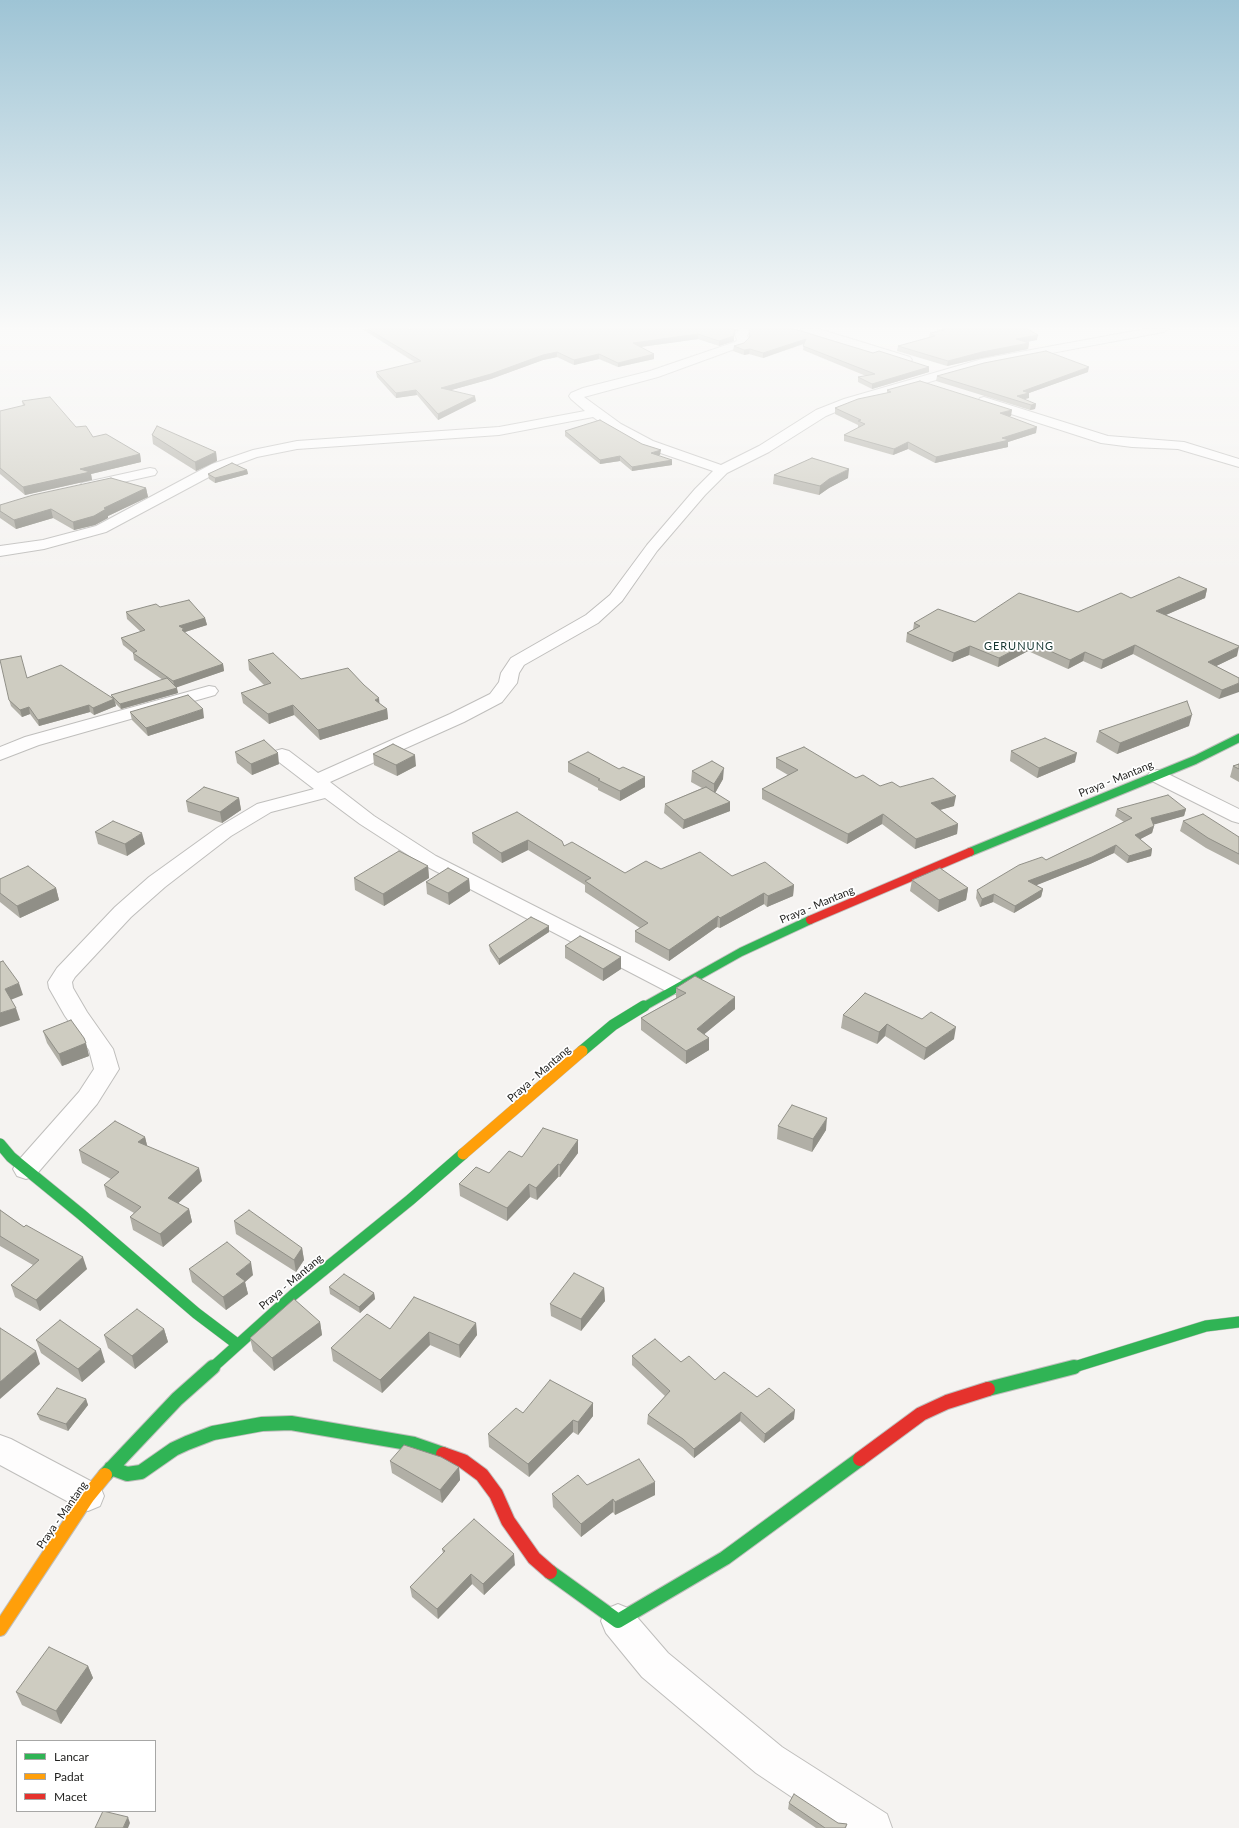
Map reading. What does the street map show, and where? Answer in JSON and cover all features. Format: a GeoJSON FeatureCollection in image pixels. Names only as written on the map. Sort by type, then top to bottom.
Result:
{"type":"FeatureCollection","features":[{"type":"Feature","properties":{"kind":"main road","name":"Praya - Mantang"},"geometry":{"type":"LineString","coordinates":[[0,1629],[88,1496],[111,1468],[177,1399],[293,1295],[410,1200],[613,1025],[676,987],[741,952],[798,925],[1157,776],[1214,751],[1239,738]]}},
{"type":"Feature","properties":{"kind":"main road"},"geometry":{"type":"LineString","coordinates":[[0,1144],[11,1157],[82,1215],[196,1313],[237,1344]]}},
{"type":"Feature","properties":{"kind":"main road"},"geometry":{"type":"LineString","coordinates":[[111,1468],[127,1474],[141,1472],[174,1449],[187,1443],[213,1433],[262,1424],[291,1424],[345,1431],[421,1446],[463,1461],[482,1475],[496,1494],[508,1521],[534,1558],[551,1573],[618,1621],[725,1558],[921,1414],[947,1402],[978,1392],[1061,1371],[1206,1326],[1239,1322]]}},
{"type":"Feature","properties":{"kind":"street"},"geometry":{"type":"LineString","coordinates":[[0,551],[52,542],[101,529],[167,495],[217,466],[253,454],[310,444],[499,431],[588,414]]}},
{"type":"Feature","properties":{"kind":"street"},"geometry":{"type":"LineString","coordinates":[[597,414],[616,427],[648,444],[722,470]]}},
{"type":"Feature","properties":{"kind":"street"},"geometry":{"type":"LineString","coordinates":[[26,1169],[88,1098],[107,1069],[101,1049],[77,1016],[61,988],[60,982],[65,973],[123,912],[157,882],[224,832],[264,808],[322,786],[496,698],[508,683],[510,673],[517,662],[592,619],[612,602],[652,548],[700,492],[722,470],[764,449],[818,414]]}},
{"type":"Feature","properties":{"kind":"street"},"geometry":{"type":"LineString","coordinates":[[1025,414],[1106,440],[1183,446],[1239,463]]}},
{"type":"Feature","properties":{"kind":"street"},"geometry":{"type":"LineString","coordinates":[[75,489],[150,472]]}},
{"type":"Feature","properties":{"kind":"street"},"geometry":{"type":"LineString","coordinates":[[0,754],[32,742],[209,691]]}},
{"type":"Feature","properties":{"kind":"street"},"geometry":{"type":"LineString","coordinates":[[282,755],[367,820],[429,860],[676,987]]}},
{"type":"Feature","properties":{"kind":"street"},"geometry":{"type":"LineString","coordinates":[[1157,776],[1239,817]]}},
{"type":"Feature","properties":{"kind":"street"},"geometry":{"type":"LineString","coordinates":[[0,1450],[88,1496]]}},
{"type":"Feature","properties":{"kind":"street"},"geometry":{"type":"LineString","coordinates":[[618,1621],[655,1665],[769,1760],[831,1802],[873,1828]]}},
{"type":"Feature","properties":{"kind":"building"},"geometry":{"type":"Polygon","coordinates":[[[0,414],[65,414],[76,427],[86,426],[93,437],[106,434],[140,454],[80,469],[90,472],[23,487],[0,468],[0,414]]]}},
{"type":"Feature","properties":{"kind":"building"},"geometry":{"type":"Polygon","coordinates":[[[849,414],[1003,414],[1037,427],[1002,438],[1009,440],[936,457],[908,442],[894,449],[844,435],[865,424],[858,421],[861,420],[849,414]]]}},
{"type":"Feature","properties":{"kind":"building"},"geometry":{"type":"Polygon","coordinates":[[[600,420],[642,444],[661,450],[651,453],[672,460],[632,467],[620,456],[600,460],[565,431],[600,420]]]}},
{"type":"Feature","properties":{"kind":"building"},"geometry":{"type":"Polygon","coordinates":[[[157,426],[216,452],[195,462],[152,435],[157,426]]]}},
{"type":"Feature","properties":{"kind":"building"},"geometry":{"type":"Polygon","coordinates":[[[812,458],[849,469],[829,479],[820,486],[774,475],[812,458]]]}},
{"type":"Feature","properties":{"kind":"building"},"geometry":{"type":"Polygon","coordinates":[[[232,463],[247,470],[215,478],[208,474],[232,463]]]}},
{"type":"Feature","properties":{"kind":"building"},"geometry":{"type":"Polygon","coordinates":[[[111,478],[146,488],[104,508],[106,509],[94,516],[73,522],[51,509],[14,520],[0,511],[0,505],[33,495],[111,478]]]}},
{"type":"Feature","properties":{"kind":"building"},"geometry":{"type":"Polygon","coordinates":[[[1179,577],[1207,589],[1156,611],[1239,646],[1208,662],[1239,678],[1239,683],[1222,690],[1135,645],[1103,660],[1085,652],[1070,660],[1030,642],[999,658],[970,646],[954,653],[907,633],[920,626],[914,623],[938,609],[975,622],[1019,593],[1078,612],[1121,593],[1131,598],[1179,577]]]}},
{"type":"Feature","properties":{"kind":"building"},"geometry":{"type":"Polygon","coordinates":[[[189,600],[205,618],[179,626],[223,664],[173,681],[133,653],[137,651],[121,638],[145,630],[126,612],[156,604],[160,607],[189,600]]]}},
{"type":"Feature","properties":{"kind":"building"},"geometry":{"type":"Polygon","coordinates":[[[273,653],[301,679],[348,668],[379,698],[375,700],[387,709],[318,730],[293,705],[268,714],[241,693],[271,683],[248,660],[273,653]]]}},
{"type":"Feature","properties":{"kind":"building"},"geometry":{"type":"Polygon","coordinates":[[[21,656],[27,678],[61,665],[114,699],[93,708],[89,705],[38,720],[29,707],[20,710],[9,700],[0,660],[21,656]]]}},
{"type":"Feature","properties":{"kind":"building"},"geometry":{"type":"Polygon","coordinates":[[[167,678],[177,688],[120,704],[111,695],[167,678]]]}},
{"type":"Feature","properties":{"kind":"building"},"geometry":{"type":"Polygon","coordinates":[[[188,695],[203,709],[146,728],[130,712],[188,695]]]}},
{"type":"Feature","properties":{"kind":"building"},"geometry":{"type":"Polygon","coordinates":[[[1187,701],[1192,715],[1120,743],[1099,731],[1187,701]]]}},
{"type":"Feature","properties":{"kind":"building"},"geometry":{"type":"Polygon","coordinates":[[[1045,738],[1077,753],[1039,768],[1011,751],[1045,738]]]}},
{"type":"Feature","properties":{"kind":"building"},"geometry":{"type":"Polygon","coordinates":[[[264,740],[278,753],[251,764],[235,752],[264,740]]]}},
{"type":"Feature","properties":{"kind":"building"},"geometry":{"type":"Polygon","coordinates":[[[393,744],[415,755],[396,765],[373,754],[393,744]]]}},
{"type":"Feature","properties":{"kind":"building"},"geometry":{"type":"Polygon","coordinates":[[[804,747],[856,778],[863,775],[880,786],[892,782],[900,787],[933,778],[956,796],[931,803],[958,824],[916,839],[883,814],[848,834],[762,789],[798,770],[776,758],[804,747]]]}},
{"type":"Feature","properties":{"kind":"building"},"geometry":{"type":"Polygon","coordinates":[[[588,752],[619,769],[623,767],[645,777],[620,791],[568,762],[588,752]]]}},
{"type":"Feature","properties":{"kind":"building"},"geometry":{"type":"Polygon","coordinates":[[[712,761],[724,768],[714,784],[692,771],[712,761]]]}},
{"type":"Feature","properties":{"kind":"building"},"geometry":{"type":"Polygon","coordinates":[[[1239,764],[1239,769],[1233,766],[1239,764]]]}},
{"type":"Feature","properties":{"kind":"building"},"geometry":{"type":"Polygon","coordinates":[[[204,787],[239,798],[220,812],[186,801],[204,787]]]}},
{"type":"Feature","properties":{"kind":"building"},"geometry":{"type":"Polygon","coordinates":[[[706,787],[730,802],[684,820],[665,804],[706,787]]]}},
{"type":"Feature","properties":{"kind":"building"},"geometry":{"type":"Polygon","coordinates":[[[1168,795],[1186,809],[1151,818],[1154,826],[1135,835],[1152,849],[1129,856],[1116,845],[1092,857],[1028,881],[1043,889],[1015,906],[994,894],[982,899],[977,890],[1019,865],[1042,857],[1046,860],[1132,818],[1117,809],[1168,795]]]}},
{"type":"Feature","properties":{"kind":"building"},"geometry":{"type":"Polygon","coordinates":[[[517,812],[562,841],[564,846],[572,842],[625,873],[646,861],[661,869],[700,852],[732,876],[765,862],[794,885],[768,896],[764,893],[720,918],[718,916],[669,950],[635,931],[648,923],[585,881],[591,878],[528,840],[501,853],[472,833],[517,812]]]}},
{"type":"Feature","properties":{"kind":"building"},"geometry":{"type":"Polygon","coordinates":[[[1203,814],[1239,837],[1239,854],[1208,838],[1183,821],[1203,814]]]}},
{"type":"Feature","properties":{"kind":"building"},"geometry":{"type":"Polygon","coordinates":[[[113,821],[142,833],[125,844],[95,832],[113,821]]]}},
{"type":"Feature","properties":{"kind":"building"},"geometry":{"type":"Polygon","coordinates":[[[399,851],[428,866],[383,894],[354,878],[399,851]]]}},
{"type":"Feature","properties":{"kind":"building"},"geometry":{"type":"Polygon","coordinates":[[[28,866],[56,888],[17,906],[0,893],[0,879],[28,866]]]}},
{"type":"Feature","properties":{"kind":"building"},"geometry":{"type":"Polygon","coordinates":[[[448,868],[469,879],[448,893],[426,882],[448,868]]]}},
{"type":"Feature","properties":{"kind":"building"},"geometry":{"type":"Polygon","coordinates":[[[940,868],[968,888],[939,900],[912,880],[940,868]]]}},
{"type":"Feature","properties":{"kind":"building"},"geometry":{"type":"Polygon","coordinates":[[[531,917],[549,926],[499,959],[489,945],[531,917]]]}},
{"type":"Feature","properties":{"kind":"building"},"geometry":{"type":"Polygon","coordinates":[[[580,936],[621,957],[603,969],[565,946],[580,936]]]}},
{"type":"Feature","properties":{"kind":"building"},"geometry":{"type":"Polygon","coordinates":[[[3,961],[19,983],[5,989],[16,1008],[0,1013],[0,962],[3,961]]]}},
{"type":"Feature","properties":{"kind":"building"},"geometry":{"type":"Polygon","coordinates":[[[695,976],[735,997],[697,1029],[709,1038],[686,1051],[641,1018],[686,993],[676,988],[695,976]]]}},
{"type":"Feature","properties":{"kind":"building"},"geometry":{"type":"Polygon","coordinates":[[[865,993],[922,1019],[931,1012],[956,1027],[926,1048],[887,1024],[879,1032],[843,1015],[865,993]]]}},
{"type":"Feature","properties":{"kind":"building"},"geometry":{"type":"Polygon","coordinates":[[[71,1020],[86,1043],[59,1054],[43,1031],[71,1020]]]}},
{"type":"Feature","properties":{"kind":"building"},"geometry":{"type":"Polygon","coordinates":[[[792,1105],[827,1118],[813,1139],[778,1126],[792,1105]]]}},
{"type":"Feature","properties":{"kind":"building"},"geometry":{"type":"Polygon","coordinates":[[[115,1121],[145,1137],[138,1142],[199,1168],[168,1198],[189,1209],[160,1234],[130,1217],[141,1207],[104,1185],[119,1172],[79,1150],[115,1121]]]}},
{"type":"Feature","properties":{"kind":"building"},"geometry":{"type":"Polygon","coordinates":[[[543,1128],[578,1140],[560,1165],[558,1164],[536,1188],[529,1184],[507,1208],[459,1184],[476,1167],[489,1173],[509,1151],[522,1157],[543,1128]]]}},
{"type":"Feature","properties":{"kind":"building"},"geometry":{"type":"Polygon","coordinates":[[[0,1210],[24,1227],[26,1225],[83,1257],[36,1300],[11,1285],[39,1260],[0,1236],[0,1210]]]}},
{"type":"Feature","properties":{"kind":"building"},"geometry":{"type":"Polygon","coordinates":[[[249,1210],[302,1248],[294,1260],[234,1221],[249,1210]]]}},
{"type":"Feature","properties":{"kind":"building"},"geometry":{"type":"Polygon","coordinates":[[[227,1242],[251,1262],[236,1274],[245,1281],[223,1297],[189,1269],[227,1242]]]}},
{"type":"Feature","properties":{"kind":"building"},"geometry":{"type":"Polygon","coordinates":[[[574,1273],[604,1288],[581,1319],[550,1304],[574,1273]]]}},
{"type":"Feature","properties":{"kind":"building"},"geometry":{"type":"Polygon","coordinates":[[[344,1274],[374,1293],[359,1307],[329,1287],[344,1274]]]}},
{"type":"Feature","properties":{"kind":"building"},"geometry":{"type":"Polygon","coordinates":[[[414,1297],[476,1323],[459,1345],[429,1332],[380,1380],[331,1348],[367,1314],[390,1329],[414,1297]]]}},
{"type":"Feature","properties":{"kind":"building"},"geometry":{"type":"Polygon","coordinates":[[[294,1299],[320,1322],[272,1358],[250,1338],[294,1299]]]}},
{"type":"Feature","properties":{"kind":"building"},"geometry":{"type":"Polygon","coordinates":[[[137,1309],[164,1329],[132,1356],[104,1335],[137,1309]]]}},
{"type":"Feature","properties":{"kind":"building"},"geometry":{"type":"Polygon","coordinates":[[[60,1320],[101,1349],[78,1369],[36,1340],[60,1320]]]}},
{"type":"Feature","properties":{"kind":"building"},"geometry":{"type":"Polygon","coordinates":[[[0,1328],[36,1351],[0,1382],[0,1328]]]}},
{"type":"Feature","properties":{"kind":"building"},"geometry":{"type":"Polygon","coordinates":[[[655,1339],[681,1362],[689,1356],[715,1380],[724,1372],[757,1397],[769,1388],[795,1410],[765,1434],[741,1412],[694,1449],[683,1439],[648,1415],[670,1391],[632,1356],[655,1339]]]}},
{"type":"Feature","properties":{"kind":"building"},"geometry":{"type":"Polygon","coordinates":[[[550,1380],[593,1403],[578,1422],[573,1420],[528,1464],[488,1434],[516,1408],[523,1413],[550,1380]]]}},
{"type":"Feature","properties":{"kind":"building"},"geometry":{"type":"Polygon","coordinates":[[[57,1388],[86,1399],[66,1424],[37,1414],[57,1388]]]}},
{"type":"Feature","properties":{"kind":"building"},"geometry":{"type":"Polygon","coordinates":[[[404,1445],[441,1457],[459,1467],[440,1490],[390,1461],[404,1445]]]}},
{"type":"Feature","properties":{"kind":"building"},"geometry":{"type":"Polygon","coordinates":[[[639,1459],[655,1482],[615,1502],[613,1499],[581,1524],[552,1494],[578,1475],[587,1485],[639,1459]]]}},
{"type":"Feature","properties":{"kind":"building"},"geometry":{"type":"Polygon","coordinates":[[[474,1519],[514,1554],[483,1584],[471,1574],[437,1609],[410,1587],[445,1551],[442,1549],[474,1519]]]}},
{"type":"Feature","properties":{"kind":"building"},"geometry":{"type":"Polygon","coordinates":[[[49,1647],[88,1666],[56,1711],[16,1692],[49,1647]]]}},
{"type":"Feature","properties":{"kind":"building"},"geometry":{"type":"Polygon","coordinates":[[[794,1794],[838,1823],[847,1824],[845,1828],[825,1828],[789,1803],[794,1794]]]}},
{"type":"Feature","properties":{"kind":"building"},"geometry":{"type":"Polygon","coordinates":[[[103,1812],[128,1817],[123,1828],[95,1828],[103,1812]]]}},
{"type":"Feature","properties":{"kind":"traffic: fast"},"geometry":{"type":"LineString","coordinates":[[970,852],[1195,760],[1239,738]]}},
{"type":"Feature","properties":{"kind":"traffic: fast"},"geometry":{"type":"LineString","coordinates":[[582,1051],[613,1025],[676,987],[741,952],[810,920]]}},
{"type":"Feature","properties":{"kind":"traffic: fast"},"geometry":{"type":"LineString","coordinates":[[0,1144],[11,1157],[82,1215],[196,1313],[237,1344]]}},
{"type":"Feature","properties":{"kind":"traffic: fast"},"geometry":{"type":"LineString","coordinates":[[105,1475],[177,1399],[293,1295],[410,1200],[463,1154]]}},
{"type":"Feature","properties":{"kind":"traffic: fast"},"geometry":{"type":"LineString","coordinates":[[988,1389],[1061,1371],[1206,1326],[1239,1322]]}},
{"type":"Feature","properties":{"kind":"traffic: fast"},"geometry":{"type":"LineString","coordinates":[[111,1468],[127,1474],[141,1472],[174,1449],[187,1443],[213,1433],[262,1424],[291,1423],[414,1444],[443,1454]]}},
{"type":"Feature","properties":{"kind":"traffic: fast"},"geometry":{"type":"LineString","coordinates":[[550,1572],[618,1621],[725,1558],[860,1459]]}},
{"type":"Feature","properties":{"kind":"traffic: slow"},"geometry":{"type":"LineString","coordinates":[[463,1154],[582,1051]]}},
{"type":"Feature","properties":{"kind":"traffic: slow"},"geometry":{"type":"LineString","coordinates":[[0,1629],[88,1496],[105,1475]]}},
{"type":"Feature","properties":{"kind":"traffic: jam"},"geometry":{"type":"LineString","coordinates":[[810,920],[970,852]]}},
{"type":"Feature","properties":{"kind":"traffic: jam"},"geometry":{"type":"LineString","coordinates":[[860,1459],[921,1414],[947,1402],[988,1389]]}},
{"type":"Feature","properties":{"kind":"traffic: jam"},"geometry":{"type":"LineString","coordinates":[[443,1454],[463,1461],[482,1475],[496,1494],[508,1521],[534,1558],[550,1572]]}},
{"type":"Feature","properties":{"kind":"district","name":"GERUNUNG"},"geometry":{"type":"Point","coordinates":[1019,646]}}]}
